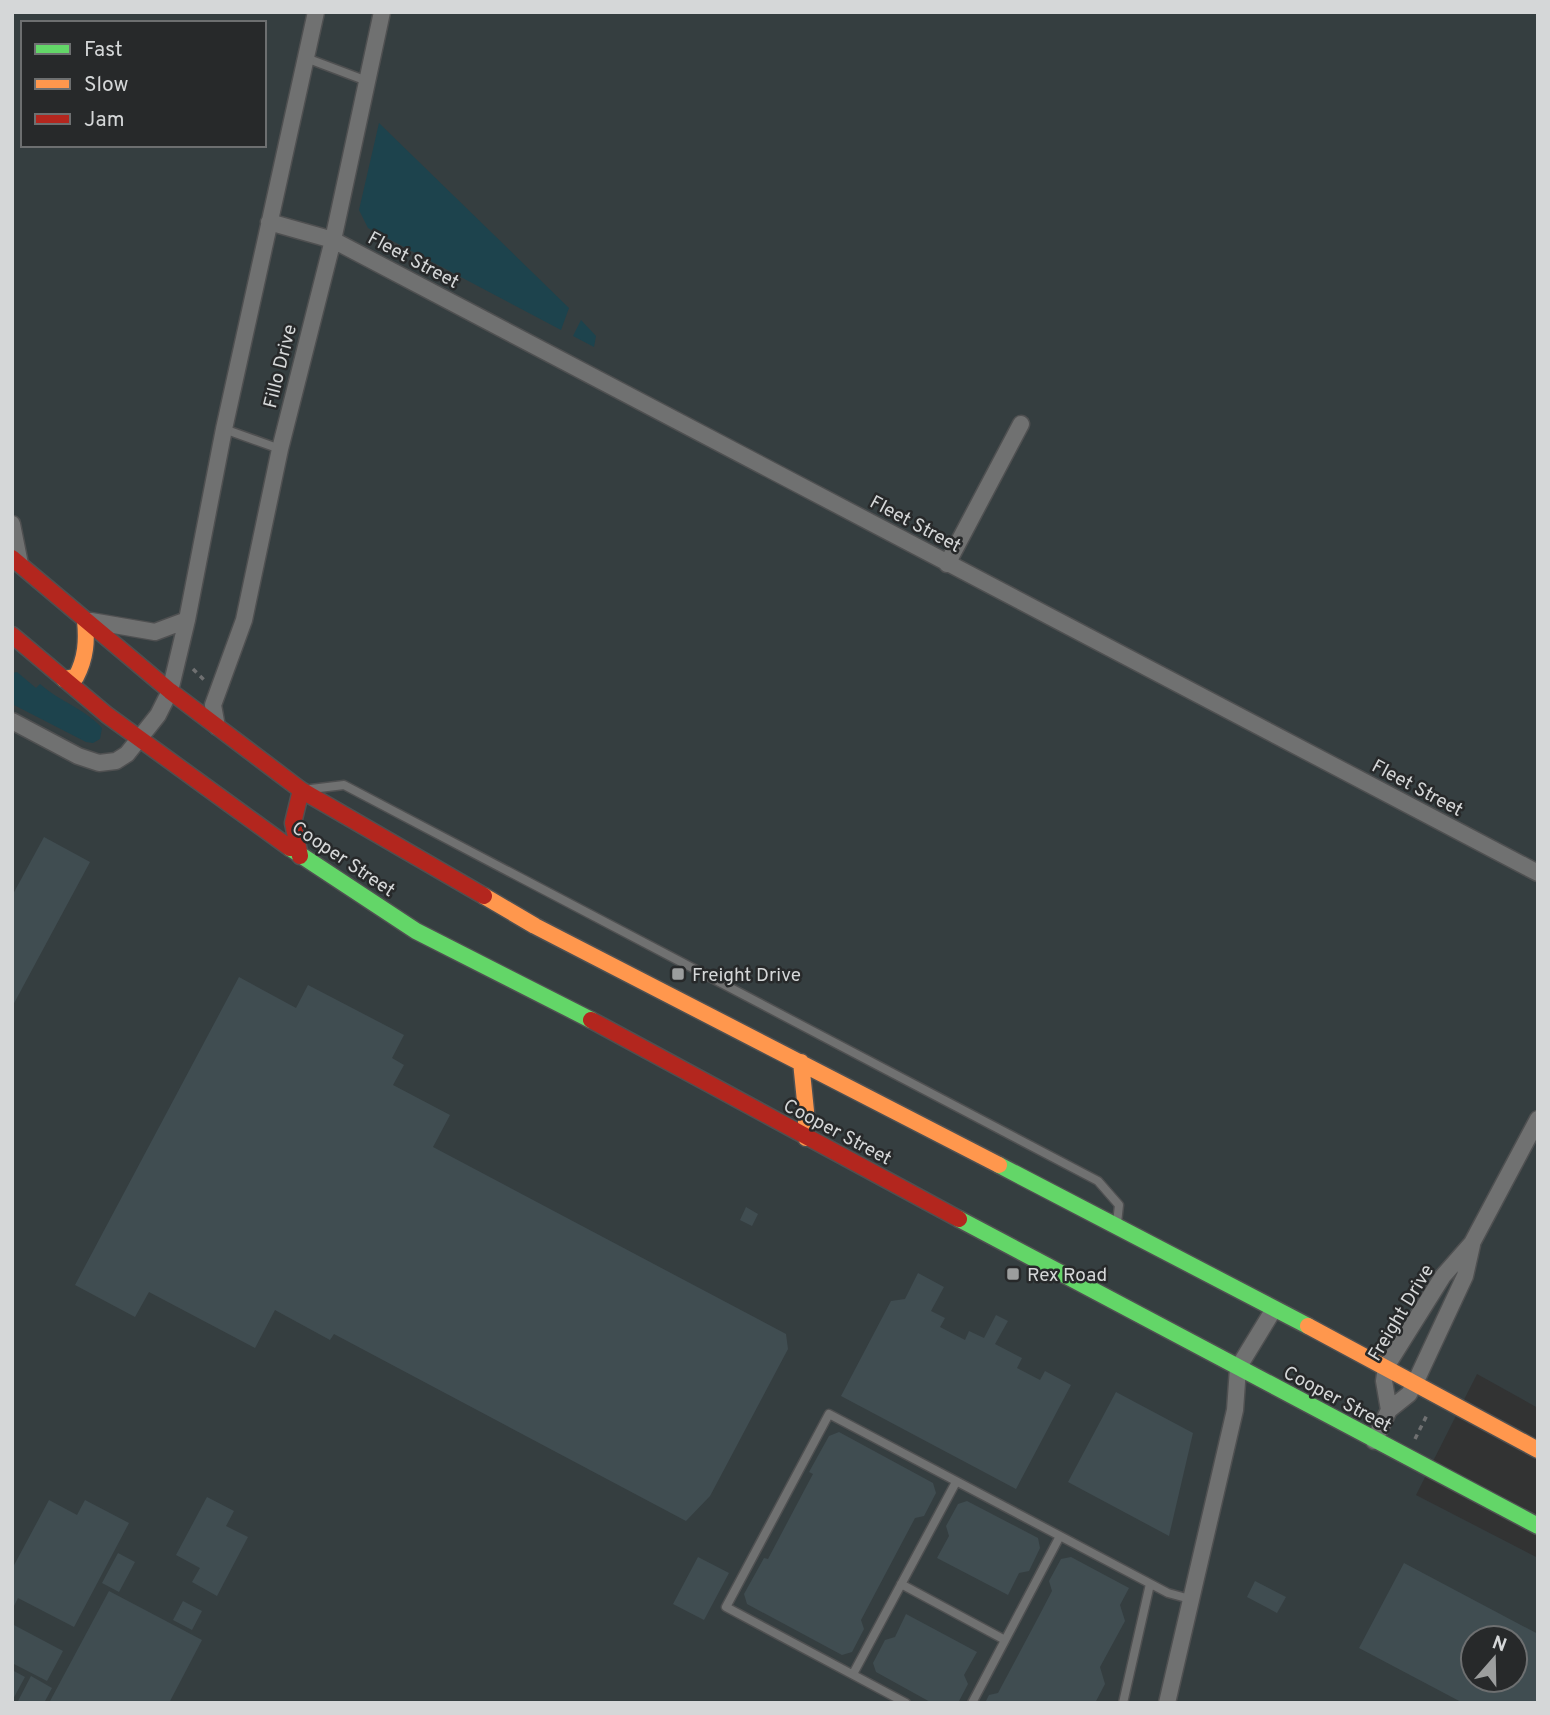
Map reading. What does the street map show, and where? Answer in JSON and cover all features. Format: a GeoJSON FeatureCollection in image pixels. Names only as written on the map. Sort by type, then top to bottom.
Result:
{"type":"FeatureCollection","features":[{"type":"Feature","properties":{"kind":"main road","name":"Cooper Street"},"geometry":{"type":"LineString","coordinates":[[16,561],[170,691],[301,790],[535,926],[1386,1367],[1538,1450]]}},
{"type":"Feature","properties":{"kind":"main road"},"geometry":{"type":"LineString","coordinates":[[64,679],[76,677],[84,665],[87,650],[85,620]]}},
{"type":"Feature","properties":{"kind":"main road","name":"Cooper Street"},"geometry":{"type":"LineString","coordinates":[[12,635],[140,738],[300,856],[416,931],[655,1053],[806,1138],[1538,1526]]}},
{"type":"Feature","properties":{"kind":"main road"},"geometry":{"type":"LineString","coordinates":[[300,856],[292,828],[293,810],[301,790]]}},
{"type":"Feature","properties":{"kind":"main road"},"geometry":{"type":"LineString","coordinates":[[801,1062],[806,1138]]}},
{"type":"Feature","properties":{"kind":"street","name":"Fillo Drive"},"geometry":{"type":"LineString","coordinates":[[170,691],[187,620],[224,429],[316,12]]}},
{"type":"Feature","properties":{"kind":"street","name":"Fillo Drive"},"geometry":{"type":"LineString","coordinates":[[217,727],[214,705],[244,620],[280,449],[333,240],[382,12]]}},
{"type":"Feature","properties":{"kind":"street","name":"Fleet Street"},"geometry":{"type":"LineString","coordinates":[[270,222],[333,240],[1538,873]]}},
{"type":"Feature","properties":{"kind":"street"},"geometry":{"type":"LineString","coordinates":[[947,564],[1021,424]]}},
{"type":"Feature","properties":{"kind":"street","name":"Cooper Street"},"geometry":{"type":"LineString","coordinates":[[12,524],[16,561]]}},
{"type":"Feature","properties":{"kind":"street"},"geometry":{"type":"LineString","coordinates":[[85,620],[155,632],[187,620]]}},
{"type":"Feature","properties":{"kind":"street"},"geometry":{"type":"LineString","coordinates":[[12,721],[78,756],[99,763],[116,761],[127,754],[158,715],[170,691]]}},
{"type":"Feature","properties":{"kind":"street","name":"Freight Drive"},"geometry":{"type":"LineString","coordinates":[[1389,1410],[1384,1381],[1386,1367],[1443,1276],[1472,1243],[1538,1119]]}},
{"type":"Feature","properties":{"kind":"street","name":"Freight Drive"},"geometry":{"type":"LineString","coordinates":[[1374,1441],[1389,1410],[1409,1394],[1415,1384],[1465,1276],[1472,1243]]}},
{"type":"Feature","properties":{"kind":"street"},"geometry":{"type":"LineString","coordinates":[[1167,1703],[1235,1410],[1238,1368],[1274,1309]]}},
{"type":"Feature","properties":{"kind":"lane"},"geometry":{"type":"LineString","coordinates":[[306,58],[367,81]]}},
{"type":"Feature","properties":{"kind":"lane"},"geometry":{"type":"LineString","coordinates":[[224,429],[280,449]]}},
{"type":"Feature","properties":{"kind":"lane","name":"Cooper Street"},"geometry":{"type":"LineString","coordinates":[[301,790],[344,785],[1098,1181],[1119,1205],[1116,1228]]}},
{"type":"Feature","properties":{"kind":"lane"},"geometry":{"type":"LineString","coordinates":[[906,1703],[726,1608],[829,1415],[1150,1584],[1168,1593],[1190,1599]]}},
{"type":"Feature","properties":{"kind":"lane"},"geometry":{"type":"LineString","coordinates":[[853,1674],[956,1482]]}},
{"type":"Feature","properties":{"kind":"lane"},"geometry":{"type":"LineString","coordinates":[[972,1703],[1060,1536]]}},
{"type":"Feature","properties":{"kind":"lane"},"geometry":{"type":"LineString","coordinates":[[901,1584],[1005,1640]]}},
{"type":"Feature","properties":{"kind":"lane"},"geometry":{"type":"LineString","coordinates":[[1123,1703],[1150,1584]]}},
{"type":"Feature","properties":{"kind":"path"},"geometry":{"type":"LineString","coordinates":[[186,665],[209,684]]}},
{"type":"Feature","properties":{"kind":"path"},"geometry":{"type":"LineString","coordinates":[[1415,1438],[1428,1413]]}},
{"type":"Feature","properties":{"kind":"shaded area"},"geometry":{"type":"Polygon","coordinates":[[[12,12],[1538,12],[1538,1408],[1477,1374],[1416,1495],[1538,1558],[1538,1703],[12,1703],[12,12]]]}},
{"type":"Feature","properties":{"kind":"shaded area"},"geometry":{"type":"Polygon","coordinates":[[[379,123],[569,308],[561,330],[368,228],[359,210],[379,123]]]}},
{"type":"Feature","properties":{"kind":"shaded area"},"geometry":{"type":"Polygon","coordinates":[[[581,320],[596,336],[594,347],[573,336],[581,320]]]}},
{"type":"Feature","properties":{"kind":"shaded area"},"geometry":{"type":"Polygon","coordinates":[[[17,672],[36,688],[40,684],[95,721],[102,728],[100,739],[93,743],[86,742],[12,704],[12,673],[17,672]]]}},
{"type":"Feature","properties":{"kind":"building"},"geometry":{"type":"Polygon","coordinates":[[[44,837],[90,862],[12,1007],[12,896],[44,837]]]}},
{"type":"Feature","properties":{"kind":"building"},"geometry":{"type":"Polygon","coordinates":[[[239,977],[296,1008],[308,985],[404,1035],[392,1058],[404,1065],[393,1085],[450,1115],[433,1147],[786,1334],[788,1349],[710,1496],[686,1521],[334,1334],[330,1340],[275,1310],[255,1348],[149,1292],[135,1317],[75,1285],[239,977]]]}},
{"type":"Feature","properties":{"kind":"building"},"geometry":{"type":"Polygon","coordinates":[[[746,1207],[758,1214],[752,1226],[740,1220],[746,1207]]]}},
{"type":"Feature","properties":{"kind":"building"},"geometry":{"type":"Polygon","coordinates":[[[918,1273],[944,1287],[931,1311],[945,1318],[940,1327],[965,1340],[969,1331],[984,1338],[996,1315],[1008,1321],[995,1344],[1022,1358],[1017,1368],[1040,1380],[1045,1371],[1071,1385],[1016,1489],[841,1396],[891,1301],[905,1299],[918,1273]]]}},
{"type":"Feature","properties":{"kind":"building"},"geometry":{"type":"Polygon","coordinates":[[[1116,1392],[1193,1433],[1169,1536],[1068,1482],[1116,1392]]]}},
{"type":"Feature","properties":{"kind":"building"},"geometry":{"type":"Polygon","coordinates":[[[839,1432],[933,1483],[936,1493],[924,1516],[915,1518],[861,1620],[864,1629],[852,1652],[842,1655],[747,1604],[744,1594],[764,1558],[768,1559],[813,1474],[809,1472],[829,1436],[839,1432]]]}},
{"type":"Feature","properties":{"kind":"building"},"geometry":{"type":"Polygon","coordinates":[[[207,1497],[234,1511],[226,1526],[248,1537],[217,1596],[192,1582],[200,1568],[176,1555],[207,1497]]]}},
{"type":"Feature","properties":{"kind":"building"},"geometry":{"type":"Polygon","coordinates":[[[49,1500],[77,1515],[85,1500],[129,1523],[74,1627],[18,1598],[14,1606],[12,1605],[12,1569],[49,1500]]]}},
{"type":"Feature","properties":{"kind":"building"},"geometry":{"type":"Polygon","coordinates":[[[967,1501],[1038,1538],[1040,1548],[1029,1571],[1019,1573],[1008,1595],[937,1558],[949,1536],[946,1526],[958,1504],[967,1501]]]}},
{"type":"Feature","properties":{"kind":"building"},"geometry":{"type":"Polygon","coordinates":[[[118,1553],[135,1562],[119,1592],[102,1583],[118,1553]]]}},
{"type":"Feature","properties":{"kind":"building"},"geometry":{"type":"Polygon","coordinates":[[[698,1557],[729,1573],[704,1620],[673,1604],[698,1557]]]}},
{"type":"Feature","properties":{"kind":"building"},"geometry":{"type":"Polygon","coordinates":[[[1071,1557],[1129,1588],[1120,1605],[1125,1621],[1100,1667],[1105,1684],[1095,1703],[985,1703],[989,1695],[998,1693],[1039,1616],[1052,1591],[1049,1581],[1061,1559],[1071,1557]]]}},
{"type":"Feature","properties":{"kind":"building"},"geometry":{"type":"Polygon","coordinates":[[[1404,1563],[1519,1624],[1459,1624],[1459,1694],[1529,1694],[1529,1629],[1538,1634],[1538,1703],[1463,1703],[1359,1648],[1404,1563]]]}},
{"type":"Feature","properties":{"kind":"building"},"geometry":{"type":"Polygon","coordinates":[[[1255,1581],[1286,1597],[1277,1613],[1247,1597],[1255,1581]]]}},
{"type":"Feature","properties":{"kind":"building"},"geometry":{"type":"Polygon","coordinates":[[[109,1591],[202,1640],[169,1703],[49,1703],[109,1591]]]}},
{"type":"Feature","properties":{"kind":"building"},"geometry":{"type":"Polygon","coordinates":[[[183,1601],[202,1611],[192,1630],[173,1620],[183,1601]]]}},
{"type":"Feature","properties":{"kind":"building"},"geometry":{"type":"Polygon","coordinates":[[[906,1614],[977,1652],[964,1675],[968,1684],[958,1703],[932,1703],[876,1672],[873,1663],[885,1640],[895,1637],[906,1614]]]}},
{"type":"Feature","properties":{"kind":"building"},"geometry":{"type":"Polygon","coordinates":[[[12,1624],[63,1651],[47,1681],[12,1663],[12,1624]]]}},
{"type":"Feature","properties":{"kind":"building"},"geometry":{"type":"Polygon","coordinates":[[[12,1670],[25,1677],[12,1701],[12,1670]]]}},
{"type":"Feature","properties":{"kind":"building"},"geometry":{"type":"Polygon","coordinates":[[[31,1676],[52,1688],[44,1703],[18,1701],[31,1676]]]}},
{"type":"Feature","properties":{"kind":"traffic: fast"},"geometry":{"type":"LineString","coordinates":[[290,848],[416,931],[591,1020]]}},
{"type":"Feature","properties":{"kind":"traffic: fast"},"geometry":{"type":"LineString","coordinates":[[999,1165],[1308,1326]]}},
{"type":"Feature","properties":{"kind":"traffic: fast"},"geometry":{"type":"LineString","coordinates":[[959,1219],[1538,1526]]}},
{"type":"Feature","properties":{"kind":"traffic: slow"},"geometry":{"type":"LineString","coordinates":[[64,679],[76,677],[82,663],[86,642],[85,620]]}},
{"type":"Feature","properties":{"kind":"traffic: slow"},"geometry":{"type":"LineString","coordinates":[[484,896],[535,926],[999,1165]]}},
{"type":"Feature","properties":{"kind":"traffic: slow"},"geometry":{"type":"LineString","coordinates":[[801,1062],[806,1138]]}},
{"type":"Feature","properties":{"kind":"traffic: slow"},"geometry":{"type":"LineString","coordinates":[[1308,1326],[1538,1450]]}},
{"type":"Feature","properties":{"kind":"traffic: jam"},"geometry":{"type":"LineString","coordinates":[[12,558],[170,691],[301,790],[484,896]]}},
{"type":"Feature","properties":{"kind":"traffic: jam"},"geometry":{"type":"LineString","coordinates":[[12,635],[107,715],[290,848]]}},
{"type":"Feature","properties":{"kind":"traffic: jam"},"geometry":{"type":"LineString","coordinates":[[300,856],[293,823],[301,790]]}},
{"type":"Feature","properties":{"kind":"traffic: jam"},"geometry":{"type":"LineString","coordinates":[[591,1020],[959,1219]]}},
{"type":"Feature","properties":{"kind":"place","name":"Freight Drive"},"geometry":{"type":"Point","coordinates":[678,974]}},
{"type":"Feature","properties":{"kind":"place","name":"Rex Road"},"geometry":{"type":"Point","coordinates":[1013,1274]}}]}
